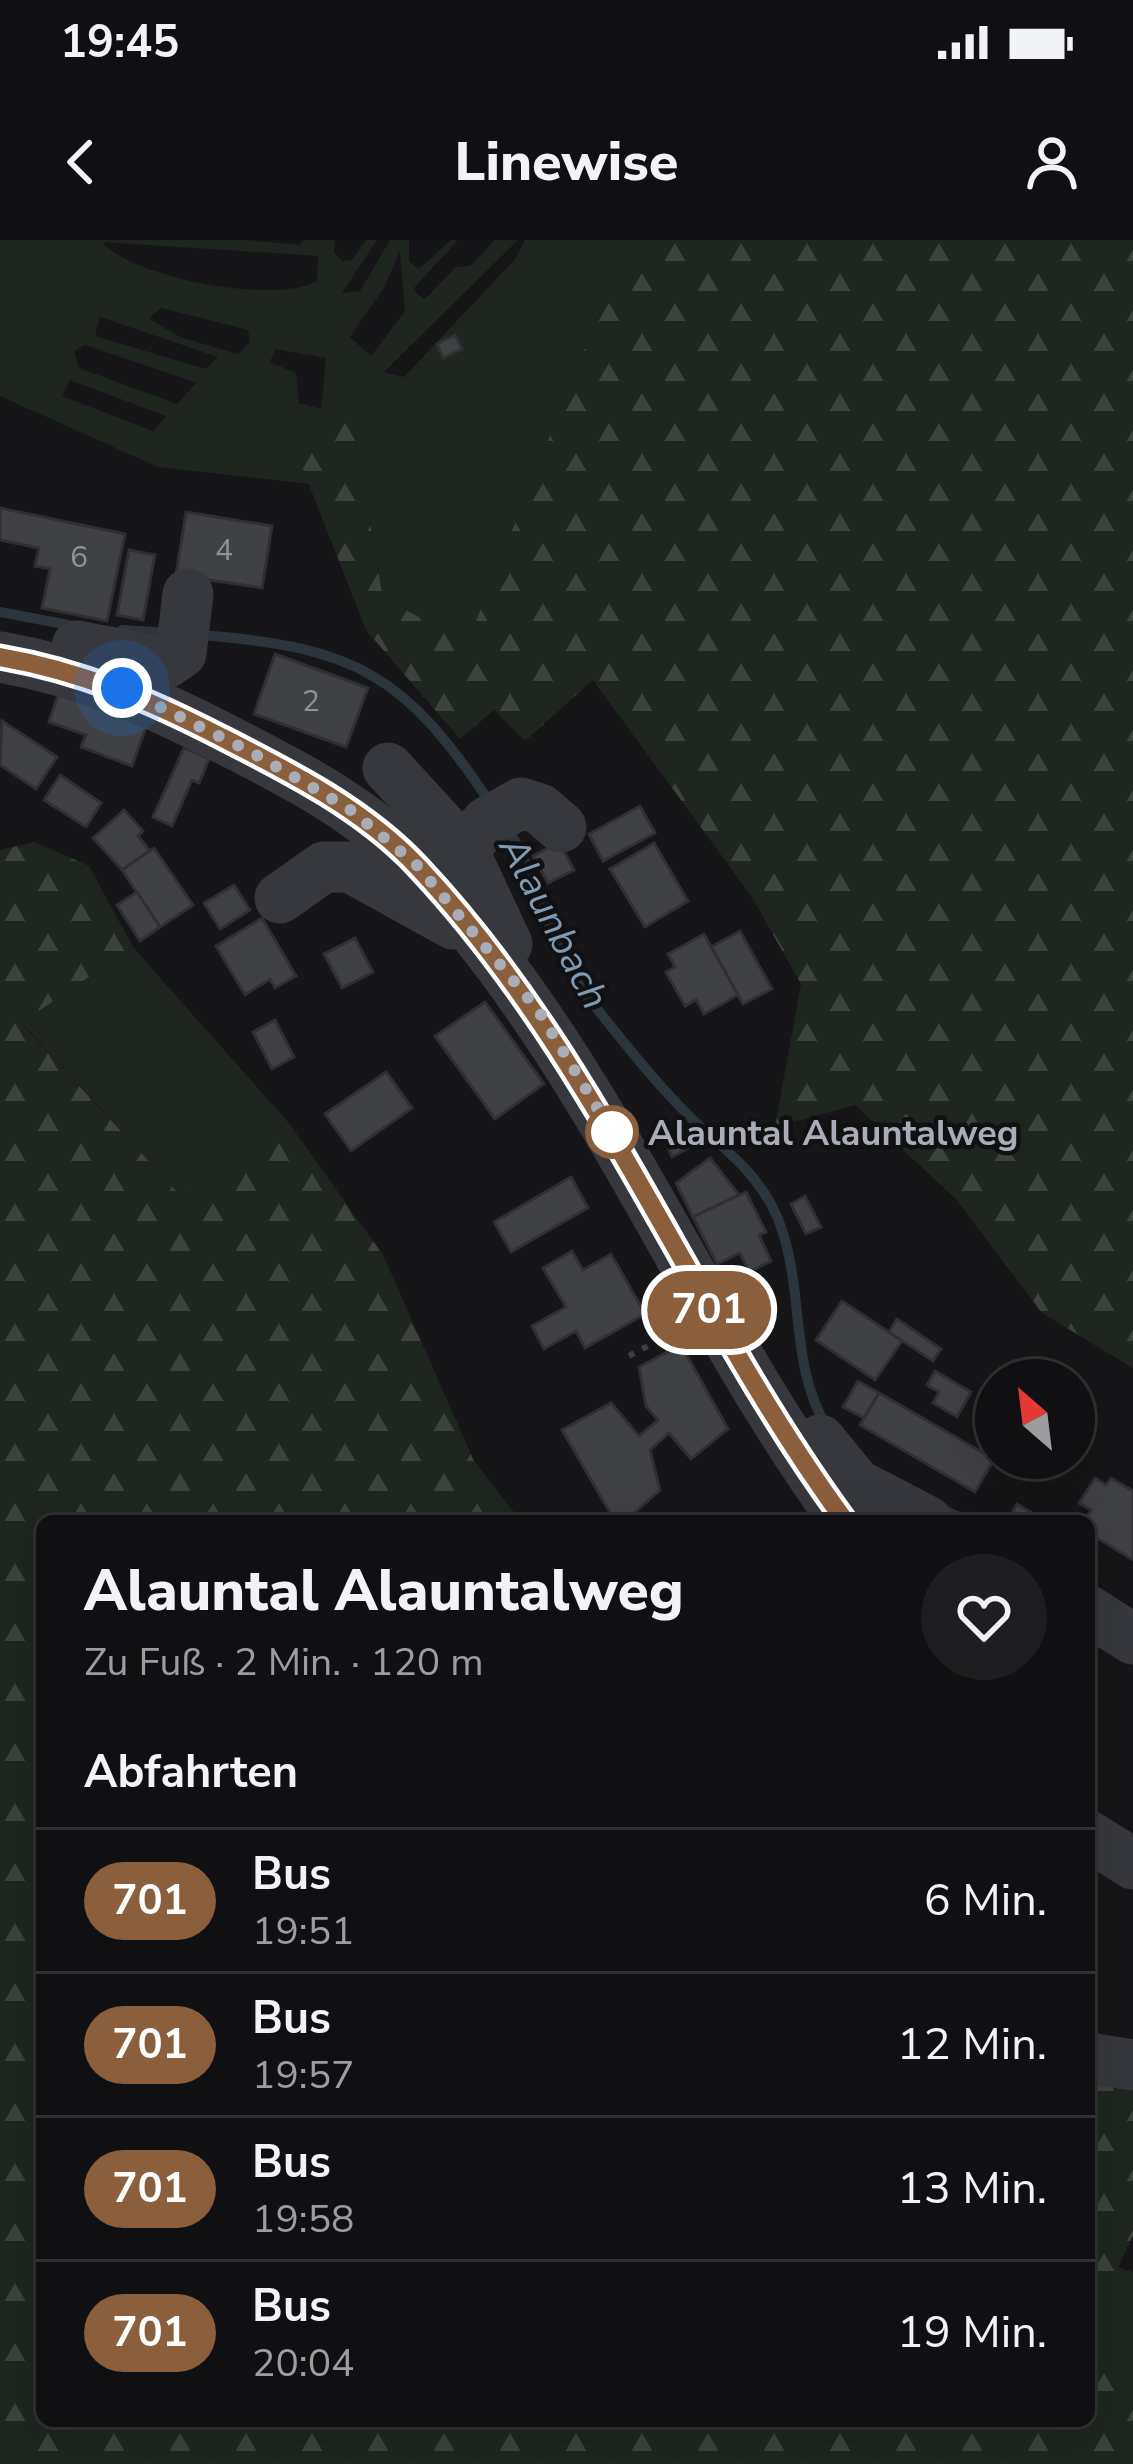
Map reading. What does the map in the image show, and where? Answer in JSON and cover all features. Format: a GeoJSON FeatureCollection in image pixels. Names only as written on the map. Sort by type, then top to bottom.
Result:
{"type":"FeatureCollection","features":[{"type":"Feature","properties":{"kind":"street"},"geometry":{"type":"LineString","coordinates":[[10,659],[61,643],[166,663],[185,621]]}},
{"type":"Feature","properties":{"kind":"street"},"geometry":{"type":"LineString","coordinates":[[10,659],[69,670],[142,696],[348,808],[416,864],[538,1010],[794,1452],[840,1515]]}},
{"type":"Feature","properties":{"kind":"street"},"geometry":{"type":"LineString","coordinates":[[388,768],[508,826],[538,1010]]}},
{"type":"Feature","properties":{"kind":"street"},"geometry":{"type":"LineString","coordinates":[[280,898],[324,867],[350,867],[477,937]]}},
{"type":"Feature","properties":{"kind":"street"},"geometry":{"type":"LineString","coordinates":[[680,1257],[719,1282],[832,1458],[856,1484],[915,1515]]}},
{"type":"Feature","properties":{"kind":"street"},"geometry":{"type":"LineString","coordinates":[[1095,1616],[1133,1639]]}},
{"type":"Feature","properties":{"kind":"street"},"geometry":{"type":"LineString","coordinates":[[1095,1840],[1133,1864]]}},
{"type":"Feature","properties":{"kind":"street"},"geometry":{"type":"LineString","coordinates":[[1095,2059],[1133,2065]]}},
{"type":"Feature","properties":{"kind":"path"},"geometry":{"type":"LineString","coordinates":[[629,1356],[692,1322]]}},
{"type":"Feature","properties":{"kind":"green space"},"geometry":{"type":"Polygon","coordinates":[[[0,240],[247,240],[300,245],[304,240],[335,240],[334,252],[342,261],[352,260],[366,240],[377,240],[342,293],[360,291],[390,240],[409,240],[409,261],[419,269],[451,240],[458,240],[413,289],[424,300],[456,267],[470,266],[495,240],[518,240],[384,372],[404,377],[516,258],[525,240],[628,240],[468,642],[383,599],[352,418],[299,459],[310,484],[158,467],[0,396],[0,240]],[[102,242],[118,255],[173,276],[239,289],[297,288],[317,281],[318,256],[102,242]],[[400,250],[385,286],[350,337],[371,356],[405,311],[400,250]],[[161,308],[149,319],[180,337],[238,354],[250,342],[248,330],[161,308]],[[100,317],[95,336],[206,369],[218,357],[100,317]],[[85,345],[74,351],[79,368],[177,404],[196,383],[85,345]],[[275,349],[270,362],[296,373],[299,403],[321,409],[326,358],[275,349]],[[70,380],[62,396],[153,431],[166,416],[70,380]]]}},
{"type":"Feature","properties":{"kind":"green space"},"geometry":{"type":"Polygon","coordinates":[[[628,240],[1133,240],[1133,1368],[1042,1313],[956,1199],[855,1105],[775,1127],[801,984],[752,897],[593,680],[525,741],[494,710],[460,739],[366,630],[299,459],[352,417],[383,599],[468,641],[628,240]]]}},
{"type":"Feature","properties":{"kind":"green space"},"geometry":{"type":"Polygon","coordinates":[[[34,842],[89,866],[133,947],[21,1023],[181,1196],[288,1122],[383,1255],[474,1461],[516,1515],[36,1515],[36,2427],[1095,2427],[1095,2361],[1133,2366],[1133,2464],[0,2464],[0,850],[34,842]]]}},
{"type":"Feature","properties":{"kind":"green space"},"geometry":{"type":"Polygon","coordinates":[[[133,947],[288,1122],[181,1196],[21,1022],[133,947]]]}},
{"type":"Feature","properties":{"kind":"green space"},"geometry":{"type":"Polygon","coordinates":[[[1095,2072],[1133,2082],[1133,2235],[1095,2319],[1095,2072]]]}},
{"type":"Feature","properties":{"kind":"green space"},"geometry":{"type":"Polygon","coordinates":[[[1117,2267],[1133,2272],[1133,2366],[1095,2361],[1095,2318],[1117,2267]]]}},
{"type":"Feature","properties":{"kind":"building"},"geometry":{"type":"Polygon","coordinates":[[[455,335],[462,349],[443,358],[437,344],[455,335]]]}},
{"type":"Feature","properties":{"kind":"building"},"geometry":{"type":"Polygon","coordinates":[[[0,508],[125,534],[107,621],[42,608],[50,569],[35,566],[39,548],[0,540],[0,508]]]}},
{"type":"Feature","properties":{"kind":"building"},"geometry":{"type":"Polygon","coordinates":[[[186,512],[272,526],[262,588],[176,575],[186,512]]]}},
{"type":"Feature","properties":{"kind":"building"},"geometry":{"type":"Polygon","coordinates":[[[129,550],[155,555],[143,620],[117,615],[129,550]]]}},
{"type":"Feature","properties":{"kind":"building"},"geometry":{"type":"Polygon","coordinates":[[[275,654],[368,688],[346,747],[254,714],[275,654]]]}},
{"type":"Feature","properties":{"kind":"building"},"geometry":{"type":"Polygon","coordinates":[[[61,686],[146,727],[132,766],[81,747],[86,735],[49,722],[61,686]]]}},
{"type":"Feature","properties":{"kind":"building"},"geometry":{"type":"Polygon","coordinates":[[[2,721],[57,757],[36,789],[0,765],[2,721]]]}},
{"type":"Feature","properties":{"kind":"building"},"geometry":{"type":"Polygon","coordinates":[[[184,748],[209,759],[199,783],[192,780],[172,826],[153,817],[184,748]]]}},
{"type":"Feature","properties":{"kind":"building"},"geometry":{"type":"Polygon","coordinates":[[[60,775],[101,803],[86,827],[44,800],[60,775]]]}},
{"type":"Feature","properties":{"kind":"building"},"geometry":{"type":"Polygon","coordinates":[[[640,806],[655,833],[603,861],[589,834],[640,806]]]}},
{"type":"Feature","properties":{"kind":"building"},"geometry":{"type":"Polygon","coordinates":[[[124,810],[143,831],[138,836],[150,851],[122,870],[93,838],[124,810]]]}},
{"type":"Feature","properties":{"kind":"building"},"geometry":{"type":"Polygon","coordinates":[[[559,842],[574,870],[548,883],[533,856],[559,842]]]}},
{"type":"Feature","properties":{"kind":"building"},"geometry":{"type":"Polygon","coordinates":[[[654,843],[688,901],[645,927],[610,869],[654,843]]]}},
{"type":"Feature","properties":{"kind":"building"},"geometry":{"type":"Polygon","coordinates":[[[154,848],[193,905],[160,927],[122,870],[154,848]]]}},
{"type":"Feature","properties":{"kind":"building"},"geometry":{"type":"Polygon","coordinates":[[[234,885],[250,910],[220,929],[204,903],[234,885]]]}},
{"type":"Feature","properties":{"kind":"building"},"geometry":{"type":"Polygon","coordinates":[[[137,892],[160,927],[140,941],[117,905],[137,892]]]}},
{"type":"Feature","properties":{"kind":"building"},"geometry":{"type":"Polygon","coordinates":[[[262,918],[296,976],[275,988],[270,979],[245,995],[216,946],[262,918]]]}},
{"type":"Feature","properties":{"kind":"building"},"geometry":{"type":"Polygon","coordinates":[[[740,931],[772,989],[743,1004],[711,947],[740,931]]]}},
{"type":"Feature","properties":{"kind":"building"},"geometry":{"type":"Polygon","coordinates":[[[704,934],[738,995],[704,1014],[696,1000],[685,1006],[666,972],[675,967],[668,954],[704,934]]]}},
{"type":"Feature","properties":{"kind":"building"},"geometry":{"type":"Polygon","coordinates":[[[355,938],[373,972],[342,988],[324,954],[355,938]]]}},
{"type":"Feature","properties":{"kind":"building"},"geometry":{"type":"Polygon","coordinates":[[[485,1002],[544,1084],[495,1119],[435,1036],[485,1002]]]}},
{"type":"Feature","properties":{"kind":"building"},"geometry":{"type":"Polygon","coordinates":[[[275,1020],[294,1057],[272,1069],[253,1032],[275,1020]]]}},
{"type":"Feature","properties":{"kind":"building"},"geometry":{"type":"Polygon","coordinates":[[[386,1072],[412,1108],[351,1151],[325,1114],[386,1072]]]}},
{"type":"Feature","properties":{"kind":"building"},"geometry":{"type":"Polygon","coordinates":[[[681,1133],[688,1148],[672,1157],[665,1141],[681,1133]]]}},
{"type":"Feature","properties":{"kind":"building"},"geometry":{"type":"Polygon","coordinates":[[[710,1158],[739,1195],[693,1217],[676,1183],[710,1158]]]}},
{"type":"Feature","properties":{"kind":"building"},"geometry":{"type":"Polygon","coordinates":[[[571,1177],[588,1208],[511,1252],[494,1222],[571,1177]]]}},
{"type":"Feature","properties":{"kind":"building"},"geometry":{"type":"Polygon","coordinates":[[[746,1192],[766,1232],[759,1235],[771,1261],[749,1272],[740,1253],[717,1264],[693,1217],[746,1192]]]}},
{"type":"Feature","properties":{"kind":"building"},"geometry":{"type":"Polygon","coordinates":[[[805,1196],[821,1227],[806,1234],[791,1204],[805,1196]]]}},
{"type":"Feature","properties":{"kind":"building"},"geometry":{"type":"Polygon","coordinates":[[[572,1251],[583,1270],[611,1254],[645,1314],[585,1348],[576,1331],[544,1349],[532,1326],[566,1307],[543,1268],[572,1251]]]}},
{"type":"Feature","properties":{"kind":"building"},"geometry":{"type":"Polygon","coordinates":[[[842,1301],[902,1341],[875,1380],[816,1340],[842,1301]]]}},
{"type":"Feature","properties":{"kind":"building"},"geometry":{"type":"Polygon","coordinates":[[[897,1319],[941,1349],[933,1361],[889,1332],[897,1319]]]}},
{"type":"Feature","properties":{"kind":"building"},"geometry":{"type":"Polygon","coordinates":[[[681,1345],[728,1429],[691,1459],[669,1433],[650,1450],[660,1490],[632,1515],[612,1515],[562,1430],[611,1403],[639,1436],[658,1420],[646,1406],[639,1367],[681,1345]]]}},
{"type":"Feature","properties":{"kind":"building"},"geometry":{"type":"Polygon","coordinates":[[[935,1371],[971,1392],[957,1417],[933,1403],[939,1392],[927,1385],[935,1371]]]}},
{"type":"Feature","properties":{"kind":"building"},"geometry":{"type":"Polygon","coordinates":[[[858,1381],[879,1393],[864,1418],[843,1407],[858,1381]]]}},
{"type":"Feature","properties":{"kind":"building"},"geometry":{"type":"Polygon","coordinates":[[[879,1393],[975,1448],[975,1479],[982,1479],[975,1492],[860,1425],[879,1393]]]}},
{"type":"Feature","properties":{"kind":"building"},"geometry":{"type":"Polygon","coordinates":[[[1095,1478],[1106,1485],[1111,1478],[1133,1491],[1133,1560],[1095,1537],[1095,1515],[1088,1515],[1091,1510],[1079,1503],[1095,1478]]]}},
{"type":"Feature","properties":{"kind":"building"},"geometry":{"type":"Polygon","coordinates":[[[1017,1504],[1036,1515],[1011,1515],[1017,1504]]]}},
{"type":"Feature","properties":{"kind":"waterway","name":"Alaunbach"},"geometry":{"type":"LineString","coordinates":[[0,612],[79,627]]}},
{"type":"Feature","properties":{"kind":"waterway","name":"Alaunbach"},"geometry":{"type":"LineString","coordinates":[[122,630],[169,633]]}},
{"type":"Feature","properties":{"kind":"waterway","name":"Alaunbach"},"geometry":{"type":"LineString","coordinates":[[200,635],[299,648],[372,676],[432,725],[492,806]]}},
{"type":"Feature","properties":{"kind":"waterway","name":"Alaunbach"},"geometry":{"type":"LineString","coordinates":[[506,826],[576,980],[645,1068],[742,1166],[772,1206],[790,1261],[806,1375],[827,1427]]}},
{"type":"Feature","properties":{"kind":"waterway","name":"Alaunbach"},"geometry":{"type":"LineString","coordinates":[[937,1507],[955,1515]]}},
{"type":"Feature","properties":{"kind":"bus line","name":"701"},"geometry":{"type":"LineString","coordinates":[[0,657],[69,670],[142,696],[348,808],[416,864],[538,1010],[732,1349],[794,1452],[841,1515]]}},
{"type":"Feature","properties":{"kind":"place","name":"Alauntal Alauntalweg"},"geometry":{"type":"Point","coordinates":[612,1132]}},
{"type":"Feature","properties":{"kind":"route"},"geometry":{"type":"LineString","coordinates":[[122,688],[251,752],[348,808],[416,864],[538,1010],[612,1132]]}}]}
